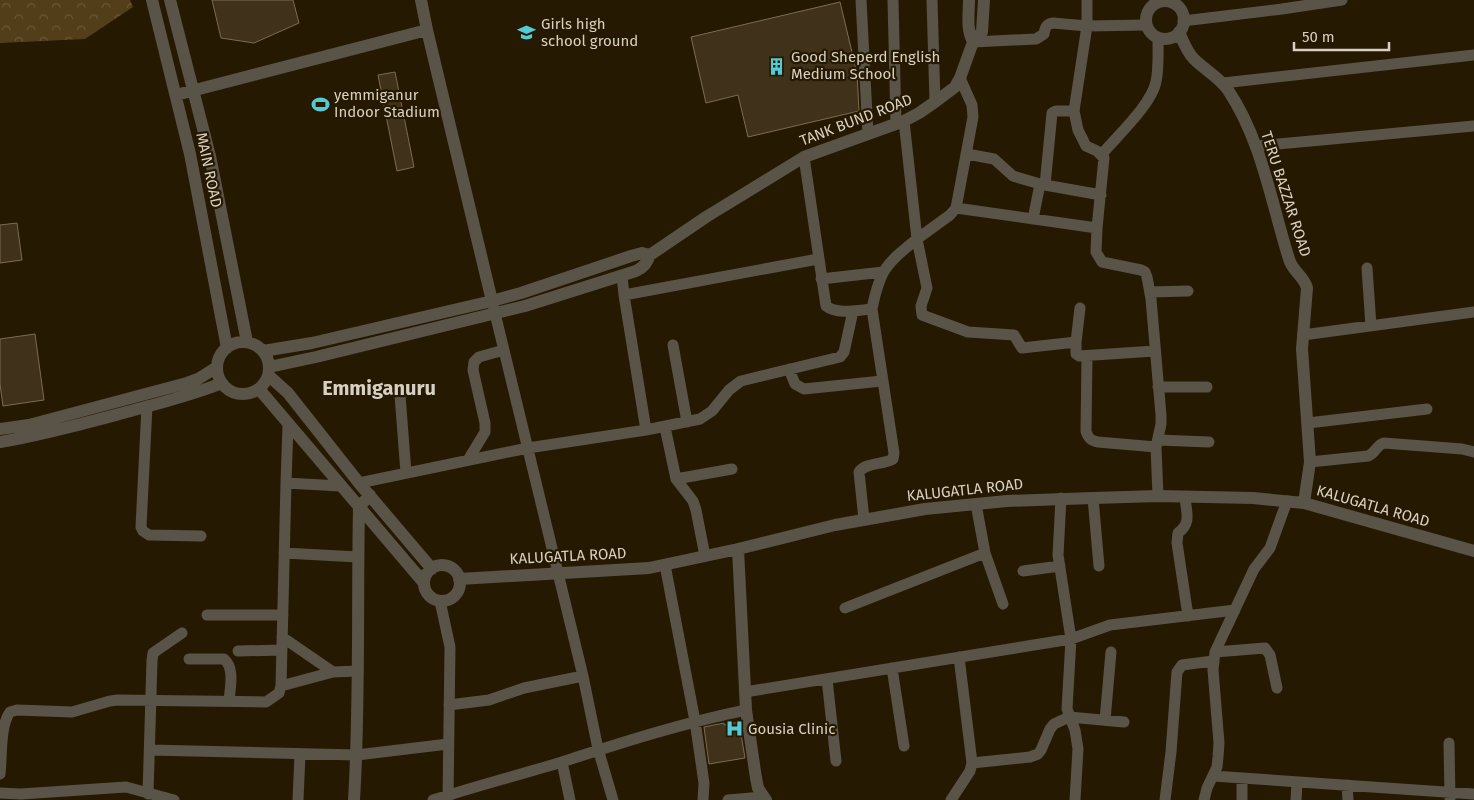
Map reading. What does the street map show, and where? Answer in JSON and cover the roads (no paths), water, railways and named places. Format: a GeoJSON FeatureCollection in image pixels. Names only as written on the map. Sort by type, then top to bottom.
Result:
{"type":"FeatureCollection","features":[{"type":"Feature","properties":{"kind":"street","name":"MAIN ROAD"},"geometry":{"type":"LineString","coordinates":[[152,0],[190,154],[227,348]]}},
{"type":"Feature","properties":{"kind":"street","name":"MAIN ROAD"},"geometry":{"type":"LineString","coordinates":[[170,0],[210,156],[247,342]]}},
{"type":"Feature","properties":{"kind":"street"},"geometry":{"type":"LineString","coordinates":[[421,0],[583,676],[598,749],[613,800]]}},
{"type":"Feature","properties":{"kind":"street"},"geometry":{"type":"LineString","coordinates":[[861,0],[868,134]]}},
{"type":"Feature","properties":{"kind":"street"},"geometry":{"type":"LineString","coordinates":[[894,0],[900,122],[927,288],[920,306],[922,314],[968,332],[1014,335],[1022,348],[1076,342]]}},
{"type":"Feature","properties":{"kind":"street"},"geometry":{"type":"LineString","coordinates":[[932,0],[935,102]]}},
{"type":"Feature","properties":{"kind":"street"},"geometry":{"type":"LineString","coordinates":[[969,0],[968,26],[974,42],[1036,39],[1044,34],[1045,27],[1053,22],[1087,26],[1146,25],[1149,31],[1158,38],[1170,38],[1181,26],[1264,6],[1342,0]]}},
{"type":"Feature","properties":{"kind":"street","name":"TANK BUND ROAD"},"geometry":{"type":"LineString","coordinates":[[268,371],[316,357],[525,306],[643,268],[648,262],[650,255],[706,217],[804,157],[900,122],[919,114],[935,102],[954,87],[960,78],[974,42],[982,32],[984,0]]}},
{"type":"Feature","properties":{"kind":"street"},"geometry":{"type":"LineString","coordinates":[[1087,0],[1087,26],[1074,111],[1078,130],[1086,146],[1102,154],[1105,164],[1097,228],[1096,252],[1098,258],[1107,264],[1145,272],[1150,292],[1161,424],[1157,444],[1158,496]]}},
{"type":"Feature","properties":{"kind":"street","name":"TERU BAZZAR ROAD"},"geometry":{"type":"LineString","coordinates":[[1146,25],[1147,14],[1154,2],[1174,4],[1182,14],[1181,26],[1193,58],[1223,83],[1257,146],[1289,260],[1295,272],[1306,282],[1302,349],[1310,462],[1304,502]]}},
{"type":"Feature","properties":{"kind":"street"},"geometry":{"type":"LineString","coordinates":[[176,95],[427,30]]}},
{"type":"Feature","properties":{"kind":"street"},"geometry":{"type":"LineString","coordinates":[[1102,154],[1149,99],[1156,82],[1158,38]]}},
{"type":"Feature","properties":{"kind":"street"},"geometry":{"type":"LineString","coordinates":[[1223,83],[1474,55]]}},
{"type":"Feature","properties":{"kind":"street"},"geometry":{"type":"LineString","coordinates":[[864,519],[859,472],[866,466],[888,462],[893,459],[894,453],[872,309],[883,272],[894,257],[950,215],[956,208],[973,128],[972,105],[960,78]]}},
{"type":"Feature","properties":{"kind":"street"},"geometry":{"type":"LineString","coordinates":[[1033,219],[1042,184],[1052,113],[1056,111],[1074,111]]}},
{"type":"Feature","properties":{"kind":"street"},"geometry":{"type":"LineString","coordinates":[[1257,146],[1474,126]]}},
{"type":"Feature","properties":{"kind":"street"},"geometry":{"type":"LineString","coordinates":[[967,154],[994,159],[1013,176],[1042,184],[1101,194]]}},
{"type":"Feature","properties":{"kind":"street"},"geometry":{"type":"LineString","coordinates":[[804,157],[826,306],[831,310],[852,311],[872,309]]}},
{"type":"Feature","properties":{"kind":"street"},"geometry":{"type":"LineString","coordinates":[[956,208],[1097,228]]}},
{"type":"Feature","properties":{"kind":"street"},"geometry":{"type":"LineString","coordinates":[[263,351],[312,343],[492,301],[631,256],[642,253],[650,255]]}},
{"type":"Feature","properties":{"kind":"street"},"geometry":{"type":"LineString","coordinates":[[624,295],[818,259]]}},
{"type":"Feature","properties":{"kind":"street"},"geometry":{"type":"LineString","coordinates":[[1367,268],[1371,326]]}},
{"type":"Feature","properties":{"kind":"street"},"geometry":{"type":"LineString","coordinates":[[821,279],[883,272]]}},
{"type":"Feature","properties":{"kind":"street"},"geometry":{"type":"LineString","coordinates":[[622,276],[646,430]]}},
{"type":"Feature","properties":{"kind":"street"},"geometry":{"type":"LineString","coordinates":[[1150,292],[1188,291]]}},
{"type":"Feature","properties":{"kind":"street"},"geometry":{"type":"LineString","coordinates":[[1080,308],[1076,342],[1076,354],[1079,356],[1156,351]]}},
{"type":"Feature","properties":{"kind":"street"},"geometry":{"type":"LineString","coordinates":[[359,483],[528,448],[646,430],[700,419],[706,416],[729,390],[741,381],[840,356],[844,352],[852,311]]}},
{"type":"Feature","properties":{"kind":"street"},"geometry":{"type":"LineString","coordinates":[[1303,335],[1474,312]]}},
{"type":"Feature","properties":{"kind":"street"},"geometry":{"type":"LineString","coordinates":[[247,342],[263,351],[267,359],[268,371],[264,383],[259,389],[243,394],[235,393],[222,383],[218,375],[218,367],[221,356],[227,348],[247,342]]}},
{"type":"Feature","properties":{"kind":"street"},"geometry":{"type":"LineString","coordinates":[[672,346],[687,422]]}},
{"type":"Feature","properties":{"kind":"street"},"geometry":{"type":"LineString","coordinates":[[468,460],[485,432],[485,423],[473,370],[474,362],[479,357],[504,350]]}},
{"type":"Feature","properties":{"kind":"street"},"geometry":{"type":"LineString","coordinates":[[1087,356],[1086,431],[1087,436],[1092,441],[1157,444],[1209,442]]}},
{"type":"Feature","properties":{"kind":"street"},"geometry":{"type":"LineString","coordinates":[[0,430],[38,422],[187,383],[218,367]]}},
{"type":"Feature","properties":{"kind":"street"},"geometry":{"type":"LineString","coordinates":[[790,369],[795,384],[804,389],[882,381]]}},
{"type":"Feature","properties":{"kind":"street"},"geometry":{"type":"LineString","coordinates":[[268,371],[432,569]]}},
{"type":"Feature","properties":{"kind":"street"},"geometry":{"type":"LineString","coordinates":[[0,442],[32,437],[199,392],[222,383]]}},
{"type":"Feature","properties":{"kind":"street"},"geometry":{"type":"LineString","coordinates":[[1158,387],[1207,387]]}},
{"type":"Feature","properties":{"kind":"street"},"geometry":{"type":"LineString","coordinates":[[259,389],[288,426],[424,583],[429,596],[440,602],[446,601],[456,595],[460,584],[457,573],[448,566],[437,566],[432,569],[427,573],[424,583]]}},
{"type":"Feature","properties":{"kind":"street"},"geometry":{"type":"LineString","coordinates":[[400,394],[406,473]]}},
{"type":"Feature","properties":{"kind":"street"},"geometry":{"type":"LineString","coordinates":[[147,406],[141,527],[149,535],[201,536]]}},
{"type":"Feature","properties":{"kind":"street"},"geometry":{"type":"LineString","coordinates":[[1308,423],[1426,409]]}},
{"type":"Feature","properties":{"kind":"street"},"geometry":{"type":"LineString","coordinates":[[0,774],[4,725],[6,717],[10,712],[17,710],[72,712],[110,701],[266,702],[279,693],[282,686],[288,426]]}},
{"type":"Feature","properties":{"kind":"street"},"geometry":{"type":"LineString","coordinates":[[665,426],[676,479],[693,501],[705,556]]}},
{"type":"Feature","properties":{"kind":"street"},"geometry":{"type":"LineString","coordinates":[[1310,462],[1368,456],[1380,444],[1384,443],[1462,449],[1474,452]]}},
{"type":"Feature","properties":{"kind":"street"},"geometry":{"type":"LineString","coordinates":[[676,479],[732,469]]}},
{"type":"Feature","properties":{"kind":"street"},"geometry":{"type":"LineString","coordinates":[[286,483],[340,486]]}},
{"type":"Feature","properties":{"kind":"street"},"geometry":{"type":"LineString","coordinates":[[354,800],[357,755],[359,507],[370,495]]}},
{"type":"Feature","properties":{"kind":"street","name":"KALUGATLA ROAD"},"geometry":{"type":"LineString","coordinates":[[459,579],[649,568],[864,519],[925,509],[1061,498],[1158,496],[1304,502],[1474,551]]}},
{"type":"Feature","properties":{"kind":"street"},"geometry":{"type":"LineString","coordinates":[[1185,497],[1187,524],[1178,533],[1177,543],[1188,616]]}},
{"type":"Feature","properties":{"kind":"street"},"geometry":{"type":"LineString","coordinates":[[1061,498],[1058,544],[1071,640],[1067,701],[1069,717],[1075,730],[1078,749],[1075,800]]}},
{"type":"Feature","properties":{"kind":"street"},"geometry":{"type":"LineString","coordinates":[[1092,498],[1099,566]]}},
{"type":"Feature","properties":{"kind":"street"},"geometry":{"type":"LineString","coordinates":[[1204,800],[1217,766],[1219,743],[1214,656],[1254,569],[1270,548],[1287,501]]}},
{"type":"Feature","properties":{"kind":"street"},"geometry":{"type":"LineString","coordinates":[[976,504],[985,553],[1003,604]]}},
{"type":"Feature","properties":{"kind":"street"},"geometry":{"type":"LineString","coordinates":[[728,800],[764,798],[758,788],[746,710],[738,549]]}},
{"type":"Feature","properties":{"kind":"street"},"geometry":{"type":"LineString","coordinates":[[284,553],[358,557]]}},
{"type":"Feature","properties":{"kind":"street"},"geometry":{"type":"LineString","coordinates":[[845,608],[985,553]]}},
{"type":"Feature","properties":{"kind":"street"},"geometry":{"type":"LineString","coordinates":[[665,565],[696,721],[704,783],[703,800]]}},
{"type":"Feature","properties":{"kind":"street"},"geometry":{"type":"LineString","coordinates":[[1023,571],[1060,566]]}},
{"type":"Feature","properties":{"kind":"street"},"geometry":{"type":"LineString","coordinates":[[440,602],[450,648],[448,798]]}},
{"type":"Feature","properties":{"kind":"street"},"geometry":{"type":"LineString","coordinates":[[745,692],[1071,640],[1110,625],[1235,610]]}},
{"type":"Feature","properties":{"kind":"street"},"geometry":{"type":"LineString","coordinates":[[206,615],[283,615]]}},
{"type":"Feature","properties":{"kind":"street"},"geometry":{"type":"LineString","coordinates":[[148,794],[153,653],[182,633]]}},
{"type":"Feature","properties":{"kind":"street"},"geometry":{"type":"LineString","coordinates":[[282,637],[333,672]]}},
{"type":"Feature","properties":{"kind":"street"},"geometry":{"type":"LineString","coordinates":[[1164,800],[1171,752],[1177,672],[1182,665],[1214,656],[1265,648],[1270,655],[1277,688]]}},
{"type":"Feature","properties":{"kind":"street"},"geometry":{"type":"LineString","coordinates":[[238,651],[282,650]]}},
{"type":"Feature","properties":{"kind":"street"},"geometry":{"type":"LineString","coordinates":[[1105,720],[1111,652]]}},
{"type":"Feature","properties":{"kind":"street"},"geometry":{"type":"LineString","coordinates":[[951,800],[970,771],[972,763],[959,657]]}},
{"type":"Feature","properties":{"kind":"street"},"geometry":{"type":"LineString","coordinates":[[189,659],[224,659],[229,663],[231,668],[229,701]]}},
{"type":"Feature","properties":{"kind":"street"},"geometry":{"type":"LineString","coordinates":[[892,668],[904,746]]}},
{"type":"Feature","properties":{"kind":"street"},"geometry":{"type":"LineString","coordinates":[[282,686],[333,672],[358,671]]}},
{"type":"Feature","properties":{"kind":"street"},"geometry":{"type":"LineString","coordinates":[[449,705],[489,700],[524,688],[583,676]]}},
{"type":"Feature","properties":{"kind":"street"},"geometry":{"type":"LineString","coordinates":[[827,679],[836,761]]}},
{"type":"Feature","properties":{"kind":"street"},"geometry":{"type":"LineString","coordinates":[[433,800],[448,798],[598,749],[696,721],[746,710]]}},
{"type":"Feature","properties":{"kind":"street"},"geometry":{"type":"LineString","coordinates":[[972,763],[1030,757],[1038,754],[1054,724],[1069,717],[1124,722]]}},
{"type":"Feature","properties":{"kind":"street"},"geometry":{"type":"LineString","coordinates":[[1449,743],[1450,796]]}},
{"type":"Feature","properties":{"kind":"street"},"geometry":{"type":"LineString","coordinates":[[150,750],[357,755],[448,744]]}},
{"type":"Feature","properties":{"kind":"street"},"geometry":{"type":"LineString","coordinates":[[298,800],[300,754]]}},
{"type":"Feature","properties":{"kind":"street"},"geometry":{"type":"LineString","coordinates":[[562,762],[570,800]]}},
{"type":"Feature","properties":{"kind":"street"},"geometry":{"type":"LineString","coordinates":[[1213,776],[1381,788],[1415,795],[1450,796],[1474,794]]}},
{"type":"Feature","properties":{"kind":"street"},"geometry":{"type":"LineString","coordinates":[[1242,778],[1242,800]]}},
{"type":"Feature","properties":{"kind":"street"},"geometry":{"type":"LineString","coordinates":[[1296,800],[1297,782]]}},
{"type":"Feature","properties":{"kind":"street"},"geometry":{"type":"LineString","coordinates":[[1347,785],[1348,800]]}},
{"type":"Feature","properties":{"kind":"street"},"geometry":{"type":"LineString","coordinates":[[0,793],[21,797],[83,795],[126,787],[174,800]]}},
{"type":"Feature","properties":{"kind":"street"},"geometry":{"type":"LineString","coordinates":[[1380,800],[1381,788]]}},
{"type":"Feature","properties":{"kind":"place","name":"Girls high school ground"},"geometry":{"type":"Point","coordinates":[527,33]}},
{"type":"Feature","properties":{"kind":"place","name":"Good Sheperd English Medium School"},"geometry":{"type":"Point","coordinates":[777,66]}},
{"type":"Feature","properties":{"kind":"place","name":"yemmiganur Indoor Stadium"},"geometry":{"type":"Point","coordinates":[320,104]}},
{"type":"Feature","properties":{"kind":"place","name":"Gousia Clinic"},"geometry":{"type":"Point","coordinates":[734,729]}},
{"type":"Feature","properties":{"kind":"district","name":"Emmiganuru"},"geometry":{"type":"Point","coordinates":[379,388]}}]}
